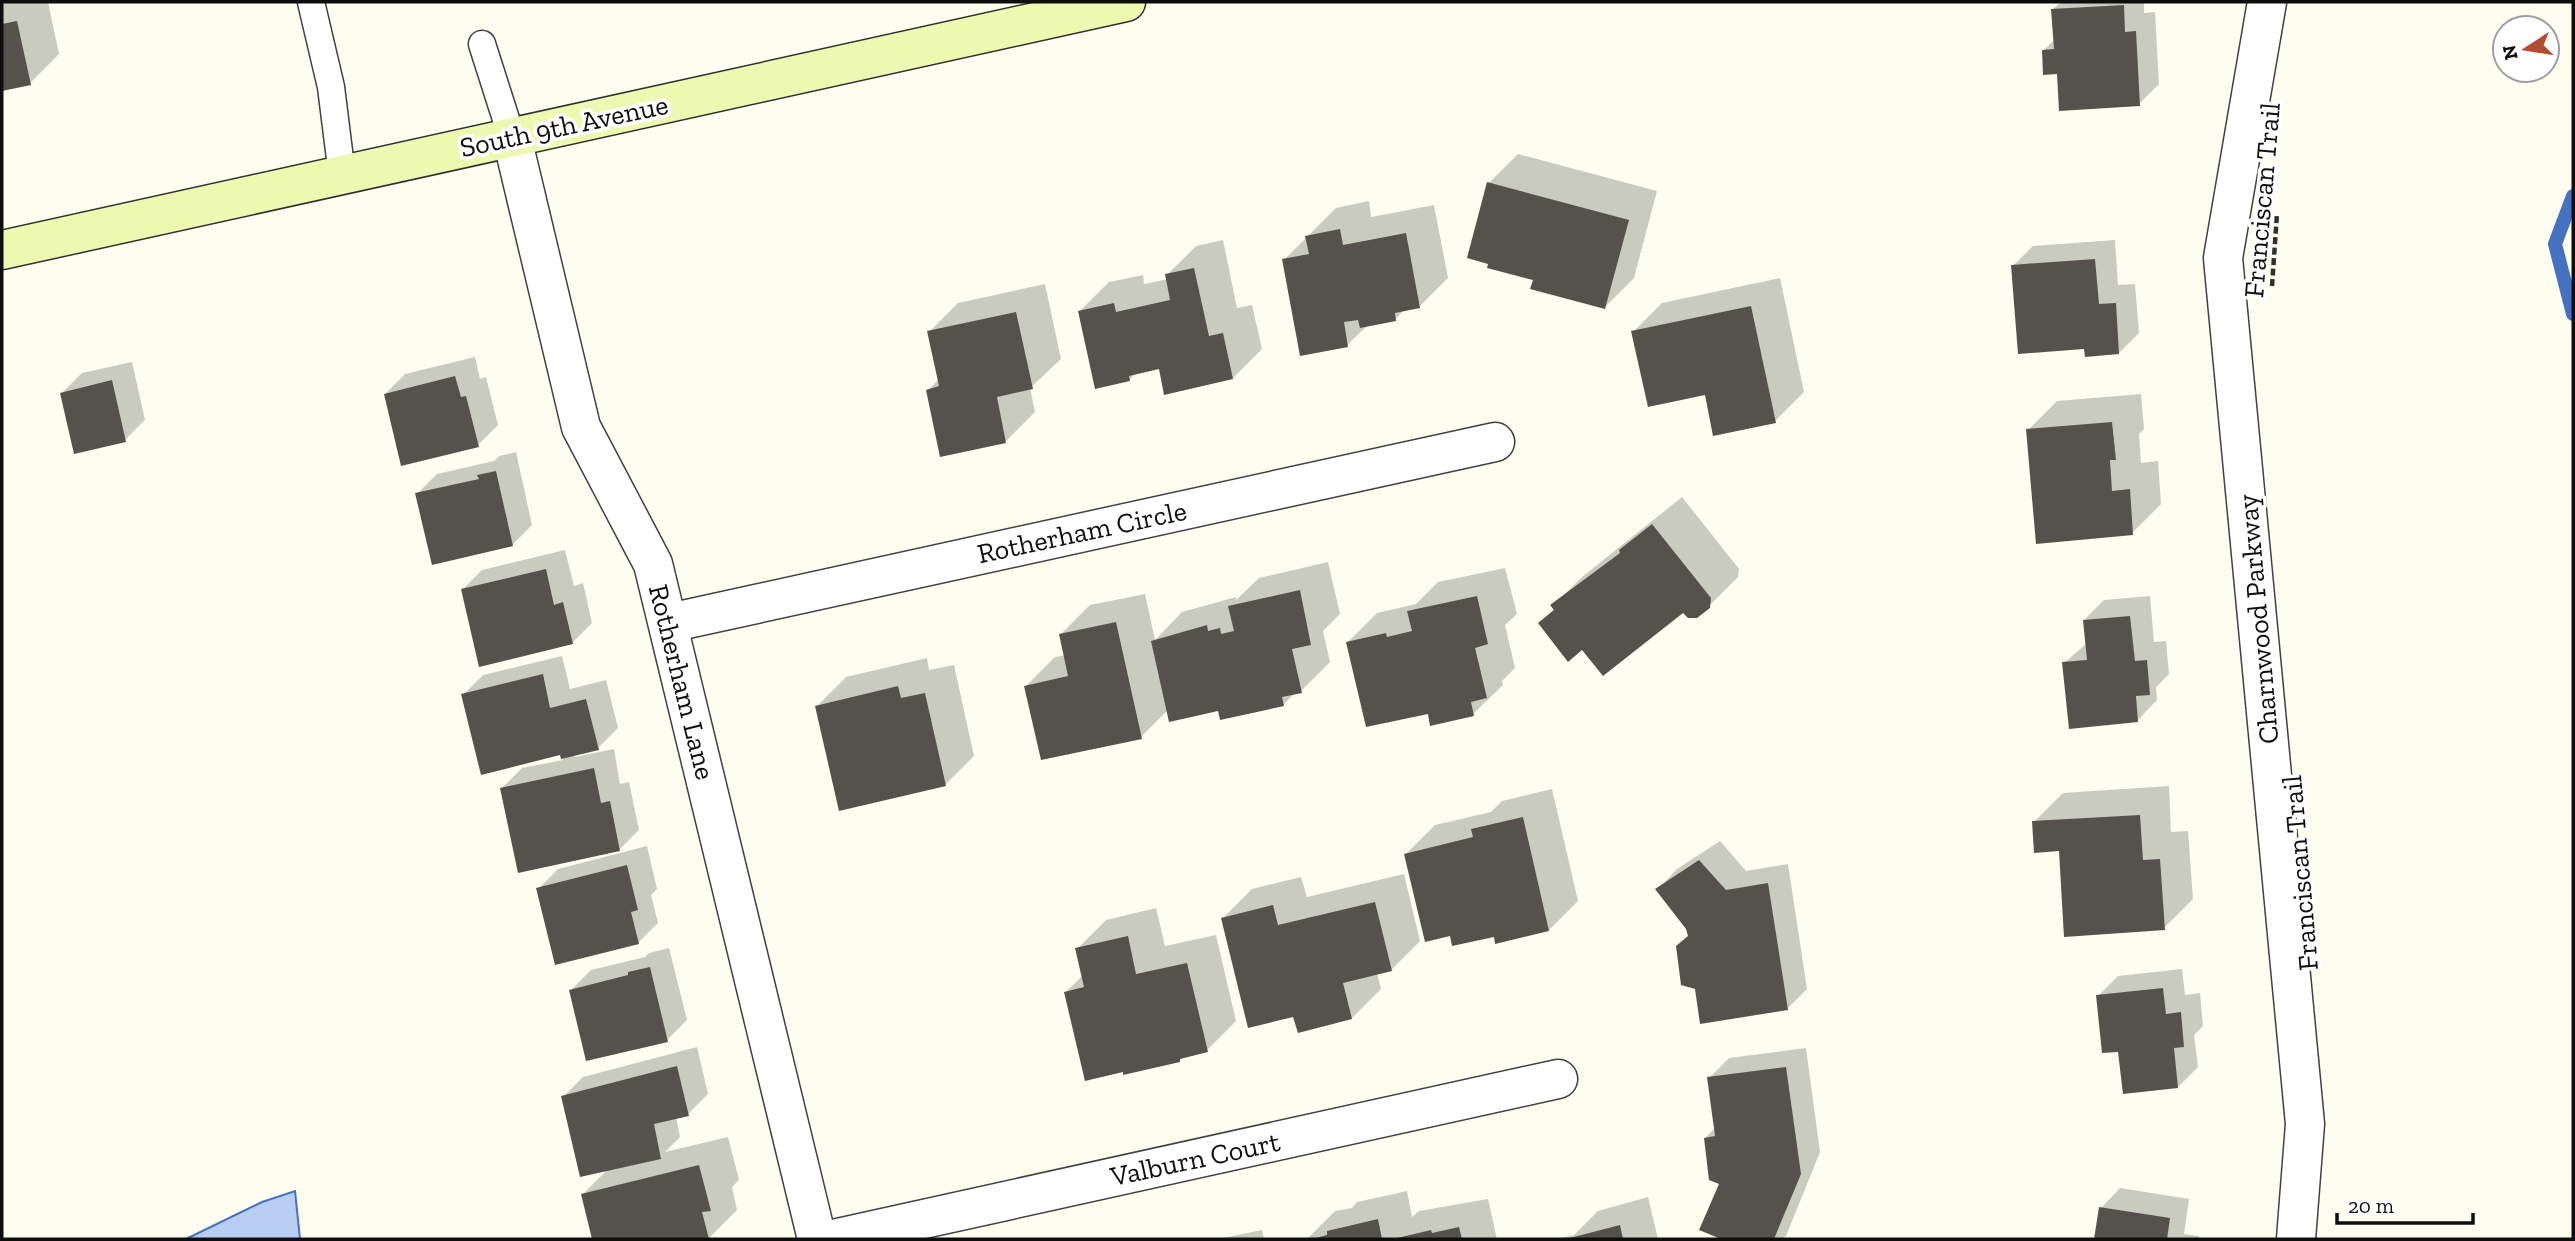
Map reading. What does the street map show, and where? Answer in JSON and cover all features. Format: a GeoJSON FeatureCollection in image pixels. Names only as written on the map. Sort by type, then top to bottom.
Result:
{"type":"FeatureCollection","features":[{"type":"Feature","properties":{"kind":"street","name":"South 9th Avenue"},"geometry":{"type":"LineString","coordinates":[[2,250],[1126,2]]}},
{"type":"Feature","properties":{"kind":"street","name":"Charnwood Parkway"},"geometry":{"type":"LineString","coordinates":[[2267,2],[2223,258],[2305,1124],[2296,1239]]}},
{"type":"Feature","properties":{"kind":"street","name":"Rotherham Lane"},"geometry":{"type":"LineString","coordinates":[[512,138],[581,427],[653,564],[817,1239]]}},
{"type":"Feature","properties":{"kind":"street","name":"Rotherham Circle"},"geometry":{"type":"LineString","coordinates":[[669,623],[1495,442]]}},
{"type":"Feature","properties":{"kind":"street","name":"Valburn Court"},"geometry":{"type":"LineString","coordinates":[[833,1239],[1558,1079]]}},
{"type":"Feature","properties":{"kind":"lane"},"geometry":{"type":"LineString","coordinates":[[311,2],[331,87],[342,175]]}},
{"type":"Feature","properties":{"kind":"lane"},"geometry":{"type":"LineString","coordinates":[[482,44],[512,138]]}},
{"type":"Feature","properties":{"kind":"path","name":"Franciscan Trail"},"geometry":{"type":"LineString","coordinates":[[2272,290],[2277,212]]}},
{"type":"Feature","properties":{"kind":"water"},"geometry":{"type":"Polygon","coordinates":[[[295,1191],[300,1239],[186,1239],[262,1202],[295,1191]]]}},
{"type":"Feature","properties":{"kind":"building"},"geometry":{"type":"Polygon","coordinates":[[[2124,5],[2125,32],[2136,31],[2140,106],[2059,111],[2057,74],[2043,75],[2042,50],[2054,49],[2051,9],[2124,5]]]}},
{"type":"Feature","properties":{"kind":"building"},"geometry":{"type":"Polygon","coordinates":[[[17,21],[31,85],[2,91],[2,24],[17,21]]]}},
{"type":"Feature","properties":{"kind":"building"},"geometry":{"type":"Polygon","coordinates":[[[1487,182],[1629,220],[1605,309],[1530,289],[1533,280],[1487,268],[1488,264],[1467,258],[1487,182]]]}},
{"type":"Feature","properties":{"kind":"building"},"geometry":{"type":"Polygon","coordinates":[[[1340,229],[1343,245],[1406,233],[1420,308],[1395,313],[1396,321],[1360,328],[1358,320],[1344,322],[1348,347],[1300,356],[1282,259],[1309,254],[1305,236],[1340,229]]]}},
{"type":"Feature","properties":{"kind":"building"},"geometry":{"type":"Polygon","coordinates":[[[2095,259],[2099,304],[2116,303],[2119,354],[2085,357],[2084,349],[2018,354],[2011,265],[2095,259]]]}},
{"type":"Feature","properties":{"kind":"building"},"geometry":{"type":"Polygon","coordinates":[[[1194,268],[1209,336],[1223,333],[1233,379],[1164,395],[1159,369],[1129,376],[1130,381],[1095,389],[1078,311],[1114,303],[1116,312],[1170,300],[1165,274],[1194,268]]]}},
{"type":"Feature","properties":{"kind":"building"},"geometry":{"type":"Polygon","coordinates":[[[1751,306],[1776,423],[1713,436],[1705,395],[1648,407],[1631,331],[1751,306]]]}},
{"type":"Feature","properties":{"kind":"building"},"geometry":{"type":"Polygon","coordinates":[[[1016,312],[1033,389],[997,397],[1006,443],[940,457],[926,390],[939,386],[927,331],[1016,312]]]}},
{"type":"Feature","properties":{"kind":"building"},"geometry":{"type":"Polygon","coordinates":[[[455,376],[461,397],[466,396],[479,447],[401,466],[384,394],[455,376]]]}},
{"type":"Feature","properties":{"kind":"building"},"geometry":{"type":"Polygon","coordinates":[[[112,380],[126,442],[74,454],[60,393],[112,380]]]}},
{"type":"Feature","properties":{"kind":"building"},"geometry":{"type":"Polygon","coordinates":[[[2112,422],[2116,460],[2110,460],[2112,491],[2130,489],[2133,535],[2036,544],[2026,429],[2112,422]]]}},
{"type":"Feature","properties":{"kind":"building"},"geometry":{"type":"Polygon","coordinates":[[[496,471],[513,546],[432,565],[415,493],[479,479],[477,475],[496,471]]]}},
{"type":"Feature","properties":{"kind":"building"},"geometry":{"type":"Polygon","coordinates":[[[1652,524],[1711,598],[1710,608],[1697,618],[1688,618],[1683,613],[1603,676],[1582,650],[1568,662],[1538,623],[1554,610],[1550,605],[1620,553],[1619,550],[1652,524]]]}},
{"type":"Feature","properties":{"kind":"building"},"geometry":{"type":"Polygon","coordinates":[[[546,569],[554,605],[563,602],[573,644],[479,667],[461,589],[546,569]]]}},
{"type":"Feature","properties":{"kind":"building"},"geometry":{"type":"Polygon","coordinates":[[[1300,590],[1311,645],[1292,649],[1302,693],[1282,697],[1284,706],[1220,720],[1218,711],[1169,722],[1151,641],[1207,625],[1208,631],[1220,628],[1221,634],[1234,631],[1228,606],[1300,590]]]}},
{"type":"Feature","properties":{"kind":"building"},"geometry":{"type":"Polygon","coordinates":[[[1477,596],[1488,644],[1475,648],[1487,698],[1471,702],[1474,716],[1430,726],[1428,714],[1366,727],[1346,642],[1386,633],[1387,637],[1412,631],[1407,611],[1477,596]]]}},
{"type":"Feature","properties":{"kind":"building"},"geometry":{"type":"Polygon","coordinates":[[[2130,616],[2135,661],[2147,660],[2150,695],[2136,696],[2138,722],[2069,729],[2062,662],[2087,660],[2083,620],[2130,616]]]}},
{"type":"Feature","properties":{"kind":"building"},"geometry":{"type":"Polygon","coordinates":[[[1116,622],[1142,739],[1041,760],[1024,686],[1068,676],[1059,634],[1116,622]]]}},
{"type":"Feature","properties":{"kind":"building"},"geometry":{"type":"Polygon","coordinates":[[[543,674],[550,708],[586,699],[599,750],[561,759],[560,755],[481,775],[461,694],[543,674]]]}},
{"type":"Feature","properties":{"kind":"building"},"geometry":{"type":"Polygon","coordinates":[[[898,686],[901,698],[925,693],[946,786],[839,811],[815,706],[898,686]]]}},
{"type":"Feature","properties":{"kind":"building"},"geometry":{"type":"Polygon","coordinates":[[[594,768],[601,803],[610,801],[620,851],[518,873],[500,788],[594,768]]]}},
{"type":"Feature","properties":{"kind":"building"},"geometry":{"type":"Polygon","coordinates":[[[2140,815],[2143,860],[2160,859],[2165,930],[2064,937],[2059,851],[2034,853],[2032,821],[2140,815]]]}},
{"type":"Feature","properties":{"kind":"building"},"geometry":{"type":"Polygon","coordinates":[[[1523,817],[1549,931],[1495,944],[1494,937],[1452,946],[1450,936],[1425,942],[1404,854],[1473,837],[1471,829],[1523,817]]]}},
{"type":"Feature","properties":{"kind":"building"},"geometry":{"type":"Polygon","coordinates":[[[1699,860],[1726,890],[1768,883],[1788,1010],[1700,1024],[1695,989],[1681,985],[1676,946],[1688,936],[1686,929],[1655,889],[1699,860]]]}},
{"type":"Feature","properties":{"kind":"building"},"geometry":{"type":"Polygon","coordinates":[[[627,865],[638,910],[631,912],[639,944],[555,965],[536,888],[627,865]]]}},
{"type":"Feature","properties":{"kind":"building"},"geometry":{"type":"Polygon","coordinates":[[[1375,902],[1392,971],[1343,983],[1352,1019],[1298,1033],[1293,1017],[1248,1028],[1221,918],[1273,905],[1278,925],[1375,902]]]}},
{"type":"Feature","properties":{"kind":"building"},"geometry":{"type":"Polygon","coordinates":[[[1128,936],[1136,974],[1187,963],[1208,1052],[1180,1059],[1180,1062],[1085,1081],[1064,992],[1084,987],[1075,948],[1128,936]]]}},
{"type":"Feature","properties":{"kind":"building"},"geometry":{"type":"Polygon","coordinates":[[[650,967],[668,1042],[586,1061],[569,990],[650,967]]]}},
{"type":"Feature","properties":{"kind":"building"},"geometry":{"type":"Polygon","coordinates":[[[2163,988],[2166,1014],[2181,1012],[2184,1047],[2174,1048],[2178,1088],[2123,1094],[2118,1052],[2102,1053],[2096,995],[2163,988]]]}},
{"type":"Feature","properties":{"kind":"building"},"geometry":{"type":"Polygon","coordinates":[[[677,1066],[689,1116],[654,1124],[661,1159],[580,1177],[561,1096],[677,1066]]]}},
{"type":"Feature","properties":{"kind":"building"},"geometry":{"type":"Polygon","coordinates":[[[1786,1067],[1801,1174],[1774,1239],[1721,1239],[1699,1230],[1719,1184],[1709,1180],[1704,1138],[1715,1136],[1707,1077],[1786,1067]]]}},
{"type":"Feature","properties":{"kind":"building"},"geometry":{"type":"Polygon","coordinates":[[[699,1165],[711,1211],[702,1212],[709,1239],[592,1239],[581,1194],[699,1165]]]}},
{"type":"Feature","properties":{"kind":"building"},"geometry":{"type":"Polygon","coordinates":[[[2099,1207],[2170,1218],[2167,1239],[2094,1239],[2099,1207]]]}},
{"type":"Feature","properties":{"kind":"building"},"geometry":{"type":"Polygon","coordinates":[[[1378,1219],[1382,1239],[1312,1239],[1327,1235],[1327,1231],[1378,1219]]]}},
{"type":"Feature","properties":{"kind":"building"},"geometry":{"type":"Polygon","coordinates":[[[1620,1225],[1623,1239],[1570,1239],[1570,1238],[1620,1225]]]}},
{"type":"Feature","properties":{"kind":"building"},"geometry":{"type":"Polygon","coordinates":[[[1459,1227],[1462,1239],[1393,1239],[1431,1230],[1432,1233],[1459,1227]]]}},
{"type":"Feature","properties":{"kind":"waterway"},"geometry":{"type":"LineString","coordinates":[[2573,196],[2555,244],[2573,314]]}}]}
